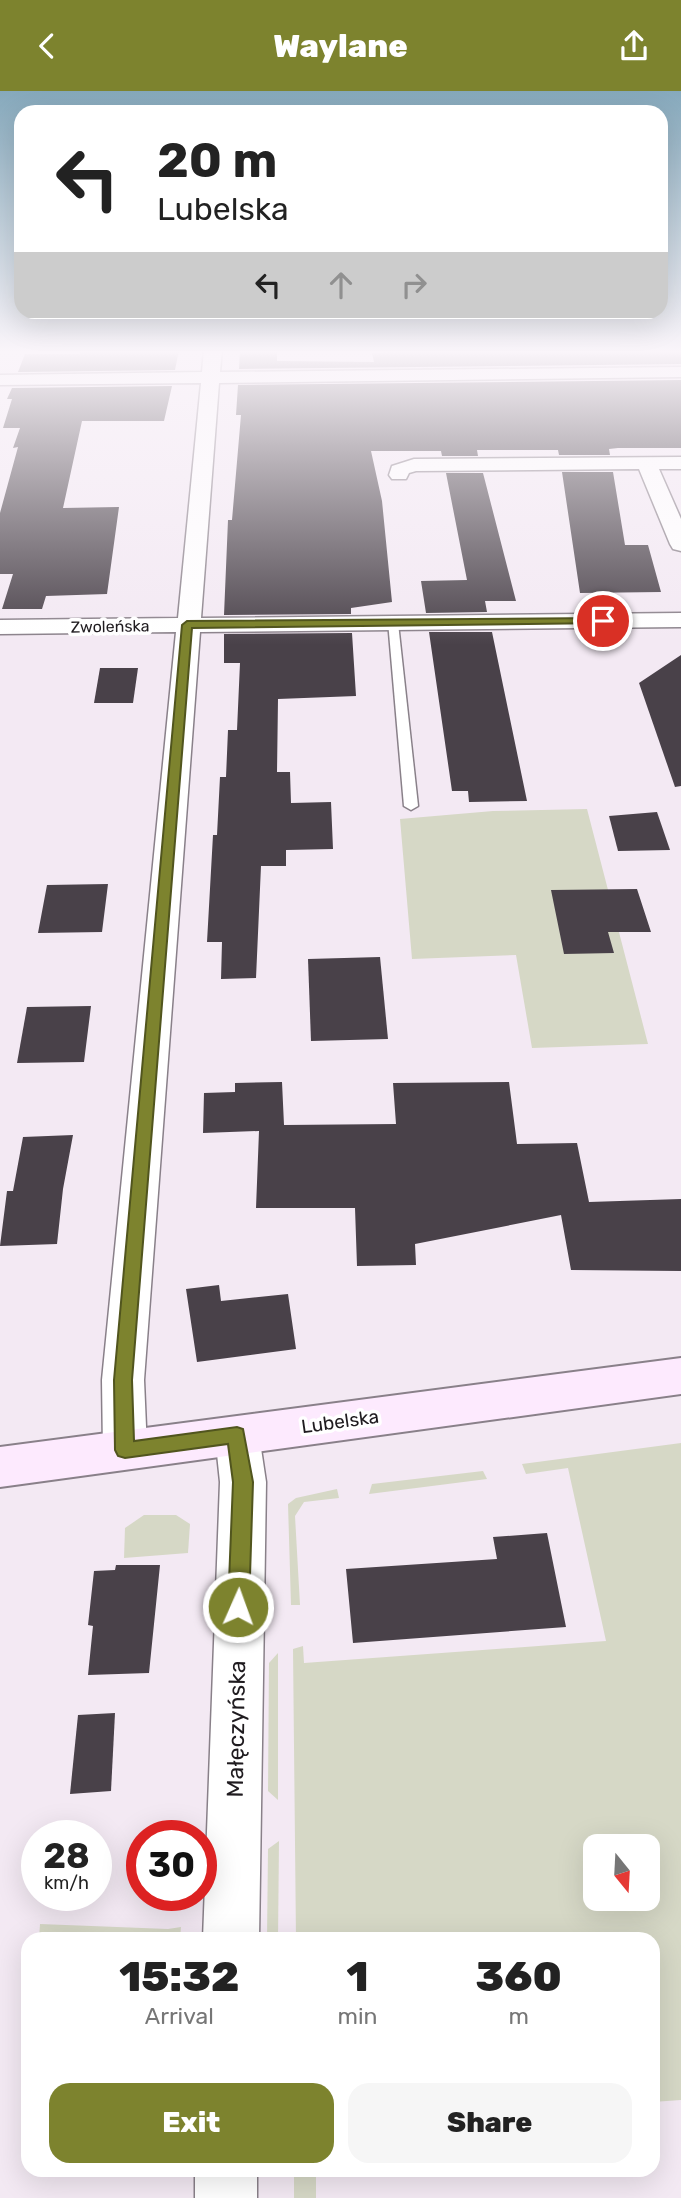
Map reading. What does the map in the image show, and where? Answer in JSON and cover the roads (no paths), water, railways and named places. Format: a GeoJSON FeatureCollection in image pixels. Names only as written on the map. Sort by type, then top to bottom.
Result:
{"type":"FeatureCollection","features":[{"type":"Feature","properties":{"kind":"main road","name":"Lubelska"},"geometry":{"type":"LineString","coordinates":[[0,1467],[681,1376]]}},
{"type":"Feature","properties":{"kind":"street"},"geometry":{"type":"LineString","coordinates":[[125,1450],[124,1369],[203,448]]}},
{"type":"Feature","properties":{"kind":"street"},"geometry":{"type":"LineString","coordinates":[[646,463],[675,512],[681,544]]}},
{"type":"Feature","properties":{"kind":"street"},"geometry":{"type":"LineString","coordinates":[[399,475],[399,470],[414,465],[681,463]]}},
{"type":"Feature","properties":{"kind":"street","name":"Zwoleńska"},"geometry":{"type":"LineString","coordinates":[[0,627],[681,620]]}},
{"type":"Feature","properties":{"kind":"street","name":"Małęczyńska"},"geometry":{"type":"LineString","coordinates":[[231,1932],[243,1482],[237,1435]]}},
{"type":"Feature","properties":{"kind":"street"},"geometry":{"type":"LineString","coordinates":[[226,2177],[226,2198]]}},
{"type":"Feature","properties":{"kind":"lane"},"geometry":{"type":"LineString","coordinates":[[392,623],[411,806]]}}]}
